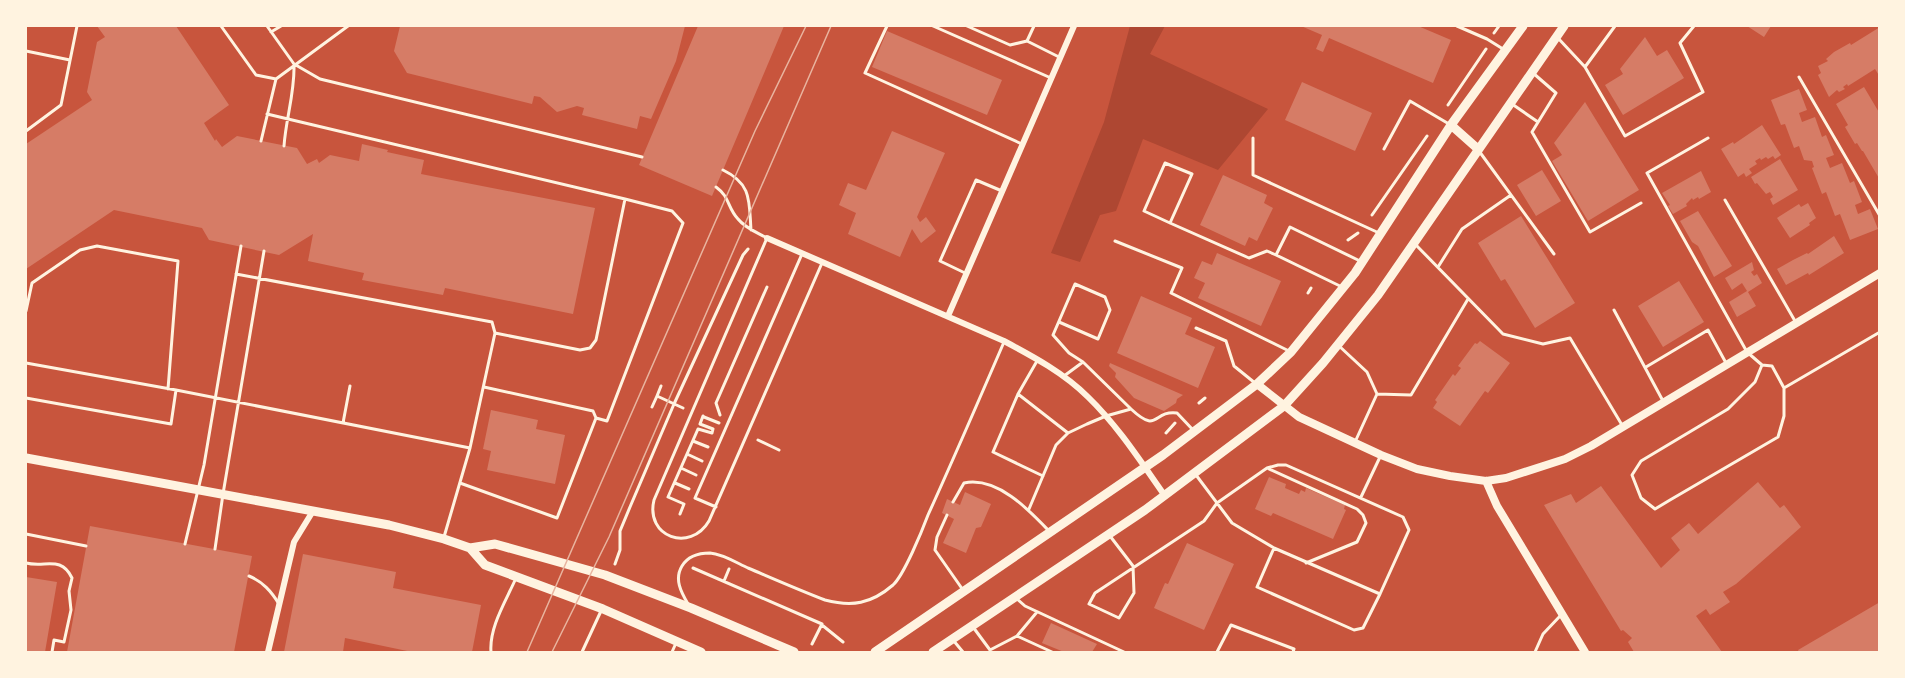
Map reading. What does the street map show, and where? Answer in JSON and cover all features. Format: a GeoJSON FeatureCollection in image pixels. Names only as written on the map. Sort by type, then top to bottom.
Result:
{"type":"FeatureCollection","features":[{"type":"Feature","properties":{"kind":"main road"},"geometry":{"type":"LineString","coordinates":[[875,652],[1145,468],[1257,384],[1291,352],[1362,262],[1451,125],[1523,26]]}},
{"type":"Feature","properties":{"kind":"main road"},"geometry":{"type":"LineString","coordinates":[[933,652],[1165,496],[1284,406],[1378,295],[1564,26]]}},
{"type":"Feature","properties":{"kind":"main road"},"geometry":{"type":"LineString","coordinates":[[1451,125],[1478,149]]}},
{"type":"Feature","properties":{"kind":"main road"},"geometry":{"type":"LineString","coordinates":[[26,458],[388,525],[444,539],[470,548],[485,565],[603,609],[701,652]]}},
{"type":"Feature","properties":{"kind":"main road"},"geometry":{"type":"LineString","coordinates":[[470,548],[495,543],[605,575],[691,608],[794,652]]}},
{"type":"Feature","properties":{"kind":"street"},"geometry":{"type":"LineString","coordinates":[[948,316],[1074,26]]}},
{"type":"Feature","properties":{"kind":"street"},"geometry":{"type":"LineString","coordinates":[[767,238],[1004,341],[1038,359],[1088,396],[1106,416],[1165,496]]}},
{"type":"Feature","properties":{"kind":"street"},"geometry":{"type":"LineString","coordinates":[[1257,384],[1299,417],[1381,456],[1417,469],[1486,481],[1526,472],[1564,459],[1623,427],[1880,273]]}},
{"type":"Feature","properties":{"kind":"street"},"geometry":{"type":"LineString","coordinates":[[1486,481],[1490,494],[1585,652]]}},
{"type":"Feature","properties":{"kind":"street"},"geometry":{"type":"LineString","coordinates":[[268,652],[294,542],[313,511]]}},
{"type":"Feature","properties":{"kind":"lane"},"geometry":{"type":"LineString","coordinates":[[26,130],[61,105],[77,26]]}},
{"type":"Feature","properties":{"kind":"lane"},"geometry":{"type":"LineString","coordinates":[[221,26],[256,75],[276,79]]}},
{"type":"Feature","properties":{"kind":"lane"},"geometry":{"type":"LineString","coordinates":[[267,26],[294,64],[320,78],[642,157]]}},
{"type":"Feature","properties":{"kind":"lane"},"geometry":{"type":"LineString","coordinates":[[271,32],[281,26]]}},
{"type":"Feature","properties":{"kind":"lane"},"geometry":{"type":"LineString","coordinates":[[261,141],[276,79],[348,26]]}},
{"type":"Feature","properties":{"kind":"lane"},"geometry":{"type":"LineString","coordinates":[[887,26],[865,73],[1022,144]]}},
{"type":"Feature","properties":{"kind":"lane"},"geometry":{"type":"LineString","coordinates":[[933,26],[1051,78]]}},
{"type":"Feature","properties":{"kind":"lane"},"geometry":{"type":"LineString","coordinates":[[967,26],[1010,45],[1027,41],[1060,57]]}},
{"type":"Feature","properties":{"kind":"lane"},"geometry":{"type":"LineString","coordinates":[[1027,41],[1034,26]]}},
{"type":"Feature","properties":{"kind":"lane"},"geometry":{"type":"LineString","coordinates":[[1456,26],[1487,39],[1505,50]]}},
{"type":"Feature","properties":{"kind":"lane"},"geometry":{"type":"LineString","coordinates":[[1584,67],[1615,26]]}},
{"type":"Feature","properties":{"kind":"lane"},"geometry":{"type":"LineString","coordinates":[[1556,36],[1584,67],[1624,136],[1703,92],[1680,43],[1694,26]]}},
{"type":"Feature","properties":{"kind":"lane"},"geometry":{"type":"LineString","coordinates":[[26,51],[70,60]]}},
{"type":"Feature","properties":{"kind":"lane"},"geometry":{"type":"LineString","coordinates":[[284,146],[295,82],[294,64]]}},
{"type":"Feature","properties":{"kind":"lane"},"geometry":{"type":"LineString","coordinates":[[1532,72],[1556,93],[1532,132],[1590,232],[1641,203]]}},
{"type":"Feature","properties":{"kind":"lane"},"geometry":{"type":"LineString","coordinates":[[1798,76],[1880,216]]}},
{"type":"Feature","properties":{"kind":"lane"},"geometry":{"type":"LineString","coordinates":[[1384,149],[1410,101],[1451,125]]}},
{"type":"Feature","properties":{"kind":"lane"},"geometry":{"type":"LineString","coordinates":[[1510,103],[1538,122]]}},
{"type":"Feature","properties":{"kind":"lane"},"geometry":{"type":"LineString","coordinates":[[267,114],[672,210],[683,223],[607,421],[596,418]]}},
{"type":"Feature","properties":{"kind":"lane"},"geometry":{"type":"LineString","coordinates":[[1253,138],[1253,175],[1380,233]]}},
{"type":"Feature","properties":{"kind":"lane"},"geometry":{"type":"LineString","coordinates":[[1708,138],[1647,173],[1747,352],[1762,365],[1772,366],[1784,388],[1784,416],[1778,437],[1670,500],[1654,508],[1641,498],[1632,475],[1641,461],[1728,409],[1755,382],[1762,365]]}},
{"type":"Feature","properties":{"kind":"lane"},"geometry":{"type":"LineString","coordinates":[[1478,149],[1554,254]]}},
{"type":"Feature","properties":{"kind":"lane"},"geometry":{"type":"LineString","coordinates":[[1170,223],[1192,174],[1165,163],[1144,211],[1170,223],[1249,258],[1267,251],[1343,288]]}},
{"type":"Feature","properties":{"kind":"lane"},"geometry":{"type":"LineString","coordinates":[[723,170],[742,182],[747,192],[751,230]]}},
{"type":"Feature","properties":{"kind":"lane"},"geometry":{"type":"LineString","coordinates":[[966,274],[940,261],[976,180],[1002,191]]}},
{"type":"Feature","properties":{"kind":"lane"},"geometry":{"type":"LineString","coordinates":[[716,187],[725,193],[738,220],[767,238],[652,507],[654,520],[663,532],[677,538],[685,538],[705,528],[823,261]]}},
{"type":"Feature","properties":{"kind":"lane"},"geometry":{"type":"LineString","coordinates":[[1438,267],[1462,229],[1511,195]]}},
{"type":"Feature","properties":{"kind":"lane"},"geometry":{"type":"LineString","coordinates":[[495,333],[580,350],[590,348],[596,340],[625,199]]}},
{"type":"Feature","properties":{"kind":"lane"},"geometry":{"type":"LineString","coordinates":[[1725,200],[1796,323]]}},
{"type":"Feature","properties":{"kind":"lane"},"geometry":{"type":"LineString","coordinates":[[1276,255],[1290,227],[1362,262]]}},
{"type":"Feature","properties":{"kind":"lane"},"geometry":{"type":"LineString","coordinates":[[1115,241],[1182,268],[1171,293],[1291,352]]}},
{"type":"Feature","properties":{"kind":"lane"},"geometry":{"type":"LineString","coordinates":[[1414,242],[1503,334],[1543,344],[1570,338],[1623,427]]}},
{"type":"Feature","properties":{"kind":"lane"},"geometry":{"type":"LineString","coordinates":[[26,311],[32,283],[80,250],[98,246],[178,261],[168,389]]}},
{"type":"Feature","properties":{"kind":"lane"},"geometry":{"type":"LineString","coordinates":[[185,544],[198,490],[241,246]]}},
{"type":"Feature","properties":{"kind":"lane"},"geometry":{"type":"LineString","coordinates":[[215,549],[264,251]]}},
{"type":"Feature","properties":{"kind":"lane"},"geometry":{"type":"LineString","coordinates":[[716,507],[695,498],[803,253]]}},
{"type":"Feature","properties":{"kind":"lane"},"geometry":{"type":"LineString","coordinates":[[236,274],[492,321],[495,333],[484,387],[470,448],[444,539]]}},
{"type":"Feature","properties":{"kind":"lane"},"geometry":{"type":"LineString","coordinates":[[1059,322],[1098,339],[1110,310],[1105,297],[1076,284],[1053,335],[1069,353],[1083,362],[1143,420],[1152,421],[1170,412],[1177,413],[1194,432]]}},
{"type":"Feature","properties":{"kind":"lane"},"geometry":{"type":"LineString","coordinates":[[1377,394],[1411,395],[1468,299]]}},
{"type":"Feature","properties":{"kind":"lane"},"geometry":{"type":"LineString","coordinates":[[1614,310],[1664,402]]}},
{"type":"Feature","properties":{"kind":"lane"},"geometry":{"type":"LineString","coordinates":[[1196,328],[1226,341],[1234,366],[1257,384]]}},
{"type":"Feature","properties":{"kind":"lane"},"geometry":{"type":"LineString","coordinates":[[1646,367],[1708,330],[1727,364]]}},
{"type":"Feature","properties":{"kind":"lane"},"geometry":{"type":"LineString","coordinates":[[1784,388],[1880,332]]}},
{"type":"Feature","properties":{"kind":"lane"},"geometry":{"type":"LineString","coordinates":[[691,608],[681,593],[678,576],[689,557],[699,554],[712,553],[838,604],[853,605],[873,598],[895,583],[915,546],[1004,341]]}},
{"type":"Feature","properties":{"kind":"lane"},"geometry":{"type":"LineString","coordinates":[[1338,344],[1367,372],[1377,394],[1355,443]]}},
{"type":"Feature","properties":{"kind":"lane"},"geometry":{"type":"LineString","coordinates":[[1038,359],[1018,394],[993,452],[1043,476]]}},
{"type":"Feature","properties":{"kind":"lane"},"geometry":{"type":"LineString","coordinates":[[1063,376],[1083,362]]}},
{"type":"Feature","properties":{"kind":"lane"},"geometry":{"type":"LineString","coordinates":[[26,363],[470,448]]}},
{"type":"Feature","properties":{"kind":"lane"},"geometry":{"type":"LineString","coordinates":[[343,423],[350,386]]}},
{"type":"Feature","properties":{"kind":"lane"},"geometry":{"type":"LineString","coordinates":[[460,483],[556,518],[596,418],[593,411],[484,387]]}},
{"type":"Feature","properties":{"kind":"lane"},"geometry":{"type":"LineString","coordinates":[[26,398],[171,424],[176,390]]}},
{"type":"Feature","properties":{"kind":"lane"},"geometry":{"type":"LineString","coordinates":[[1018,394],[1068,433]]}},
{"type":"Feature","properties":{"kind":"lane"},"geometry":{"type":"LineString","coordinates":[[1029,509],[1056,445],[1068,433],[1106,416],[1131,409]]}},
{"type":"Feature","properties":{"kind":"lane"},"geometry":{"type":"LineString","coordinates":[[1361,497],[1381,456]]}},
{"type":"Feature","properties":{"kind":"lane"},"geometry":{"type":"LineString","coordinates":[[1109,534],[1133,566],[1134,593],[1119,618],[1089,604],[1095,593],[1133,566],[1204,521],[1217,502],[1267,468],[1286,465],[1361,497],[1402,517],[1408,530],[1363,628],[1354,630],[1257,587],[1274,548]]}},
{"type":"Feature","properties":{"kind":"lane"},"geometry":{"type":"LineString","coordinates":[[1267,468],[1357,508],[1363,515],[1366,523],[1357,542],[1306,563]]}},
{"type":"Feature","properties":{"kind":"lane"},"geometry":{"type":"LineString","coordinates":[[1194,474],[1232,523],[1274,548],[1380,594]]}},
{"type":"Feature","properties":{"kind":"lane"},"geometry":{"type":"LineString","coordinates":[[953,502],[964,483],[973,481],[1003,490],[1029,509],[1051,533]]}},
{"type":"Feature","properties":{"kind":"lane"},"geometry":{"type":"LineString","coordinates":[[946,515],[937,537],[935,550],[964,592]]}},
{"type":"Feature","properties":{"kind":"lane"},"geometry":{"type":"LineString","coordinates":[[26,534],[86,546]]}},
{"type":"Feature","properties":{"kind":"lane"},"geometry":{"type":"LineString","coordinates":[[249,576],[259,580],[279,604]]}},
{"type":"Feature","properties":{"kind":"lane"},"geometry":{"type":"LineString","coordinates":[[490,652],[497,622],[517,576]]}},
{"type":"Feature","properties":{"kind":"lane"},"geometry":{"type":"LineString","coordinates":[[1014,597],[1025,606],[1124,652]]}},
{"type":"Feature","properties":{"kind":"lane"},"geometry":{"type":"LineString","coordinates":[[582,652],[603,609]]}},
{"type":"Feature","properties":{"kind":"lane"},"geometry":{"type":"LineString","coordinates":[[972,625],[989,651],[1017,636],[1037,612]]}},
{"type":"Feature","properties":{"kind":"lane"},"geometry":{"type":"LineString","coordinates":[[1535,652],[1543,634],[1562,614]]}},
{"type":"Feature","properties":{"kind":"lane"},"geometry":{"type":"LineString","coordinates":[[1217,652],[1231,625],[1294,649],[1293,652]]}},
{"type":"Feature","properties":{"kind":"lane"},"geometry":{"type":"LineString","coordinates":[[1017,636],[1052,652]]}},
{"type":"Feature","properties":{"kind":"lane"},"geometry":{"type":"LineString","coordinates":[[952,639],[963,652]]}},
{"type":"Feature","properties":{"kind":"lane"},"geometry":{"type":"LineString","coordinates":[[672,652],[676,641]]}},
{"type":"Feature","properties":{"kind":"path"},"geometry":{"type":"LineString","coordinates":[[1494,33],[1499,26]]}},
{"type":"Feature","properties":{"kind":"path"},"geometry":{"type":"LineString","coordinates":[[1448,105],[1486,49]]}},
{"type":"Feature","properties":{"kind":"path"},"geometry":{"type":"LineString","coordinates":[[1372,215],[1433,127]]}},
{"type":"Feature","properties":{"kind":"path"},"geometry":{"type":"LineString","coordinates":[[1348,240],[1358,233]]}},
{"type":"Feature","properties":{"kind":"path"},"geometry":{"type":"LineString","coordinates":[[615,564],[620,550],[620,531],[674,404],[743,255],[748,249]]}},
{"type":"Feature","properties":{"kind":"path"},"geometry":{"type":"LineString","coordinates":[[680,514],[684,504],[668,497],[698,429],[712,433],[713,429],[700,424],[702,416],[718,423],[720,414],[716,403],[767,287]]}},
{"type":"Feature","properties":{"kind":"path"},"geometry":{"type":"LineString","coordinates":[[1308,293],[1311,288]]}},
{"type":"Feature","properties":{"kind":"path"},"geometry":{"type":"LineString","coordinates":[[652,407],[661,386]]}},
{"type":"Feature","properties":{"kind":"path"},"geometry":{"type":"LineString","coordinates":[[657,396],[683,408]]}},
{"type":"Feature","properties":{"kind":"path"},"geometry":{"type":"LineString","coordinates":[[1199,403],[1205,398]]}},
{"type":"Feature","properties":{"kind":"path"},"geometry":{"type":"LineString","coordinates":[[1166,433],[1174,423]]}},
{"type":"Feature","properties":{"kind":"path"},"geometry":{"type":"LineString","coordinates":[[758,440],[779,450]]}},
{"type":"Feature","properties":{"kind":"path"},"geometry":{"type":"LineString","coordinates":[[693,441],[716,451]]}},
{"type":"Feature","properties":{"kind":"path"},"geometry":{"type":"LineString","coordinates":[[687,454],[710,464]]}},
{"type":"Feature","properties":{"kind":"path"},"geometry":{"type":"LineString","coordinates":[[681,468],[704,479]]}},
{"type":"Feature","properties":{"kind":"path"},"geometry":{"type":"LineString","coordinates":[[675,483],[697,493]]}},
{"type":"Feature","properties":{"kind":"path"},"geometry":{"type":"LineString","coordinates":[[723,581],[731,560]]}},
{"type":"Feature","properties":{"kind":"path"},"geometry":{"type":"LineString","coordinates":[[26,563],[58,565],[68,569],[72,578],[69,591],[71,610],[64,642],[54,640],[52,652]]}},
{"type":"Feature","properties":{"kind":"path"},"geometry":{"type":"LineString","coordinates":[[689,566],[822,625],[843,642]]}},
{"type":"Feature","properties":{"kind":"path"},"geometry":{"type":"LineString","coordinates":[[812,644],[822,625]]}},
{"type":"Feature","properties":{"kind":"shaded area"},"geometry":{"type":"Polygon","coordinates":[[[1130,26],[1165,26],[1150,54],[1268,109],[1218,170],[1143,139],[1116,211],[1100,215],[1080,262],[1051,253],[1104,122],[1130,26]]]}},
{"type":"Feature","properties":{"kind":"building"},"geometry":{"type":"Polygon","coordinates":[[[97,26],[176,26],[229,105],[204,123],[215,141],[216,139],[222,147],[237,136],[297,148],[307,164],[317,159],[319,163],[330,155],[359,161],[362,144],[424,160],[421,174],[595,208],[573,314],[445,288],[443,295],[362,280],[364,273],[308,261],[313,234],[279,255],[209,240],[202,228],[114,210],[26,269],[26,144],[92,100],[87,92],[97,42],[105,37],[97,26]]]}},
{"type":"Feature","properties":{"kind":"building"},"geometry":{"type":"Polygon","coordinates":[[[400,26],[685,26],[676,61],[651,119],[640,116],[637,129],[582,115],[584,108],[577,106],[557,112],[540,97],[534,96],[532,104],[407,73],[394,51],[400,26]]]}},
{"type":"Feature","properties":{"kind":"building"},"geometry":{"type":"Polygon","coordinates":[[[698,26],[784,26],[712,196],[639,165],[698,26]]]}},
{"type":"Feature","properties":{"kind":"building"},"geometry":{"type":"Polygon","coordinates":[[[1301,26],[1418,26],[1451,40],[1433,83],[1329,38],[1323,52],[1316,49],[1322,35],[1301,26]]]}},
{"type":"Feature","properties":{"kind":"building"},"geometry":{"type":"Polygon","coordinates":[[[1747,26],[1771,26],[1764,37],[1747,26]]]}},
{"type":"Feature","properties":{"kind":"building"},"geometry":{"type":"Polygon","coordinates":[[[1880,27],[1880,77],[1875,69],[1848,86],[1847,84],[1843,87],[1845,89],[1839,92],[1837,90],[1829,97],[1818,75],[1821,73],[1818,66],[1828,61],[1826,59],[1834,52],[1850,43],[1851,45],[1880,27]]]}},
{"type":"Feature","properties":{"kind":"building"},"geometry":{"type":"Polygon","coordinates":[[[887,31],[1002,80],[987,115],[872,67],[887,31]]]}},
{"type":"Feature","properties":{"kind":"building"},"geometry":{"type":"Polygon","coordinates":[[[1645,37],[1657,56],[1667,50],[1684,78],[1623,115],[1605,85],[1623,74],[1620,69],[1645,37]]]}},
{"type":"Feature","properties":{"kind":"building"},"geometry":{"type":"Polygon","coordinates":[[[1302,82],[1372,113],[1355,151],[1285,120],[1302,82]]]}},
{"type":"Feature","properties":{"kind":"building"},"geometry":{"type":"Polygon","coordinates":[[[1864,87],[1880,114],[1880,180],[1845,127],[1848,125],[1836,104],[1864,87]]]}},
{"type":"Feature","properties":{"kind":"building"},"geometry":{"type":"Polygon","coordinates":[[[1799,89],[1807,110],[1799,113],[1802,122],[1815,117],[1822,137],[1826,135],[1834,155],[1826,158],[1830,168],[1842,163],[1850,183],[1854,181],[1862,202],[1855,205],[1858,214],[1870,209],[1878,229],[1850,240],[1840,214],[1835,216],[1826,192],[1822,194],[1812,168],[1814,167],[1812,161],[1804,160],[1799,146],[1794,148],[1785,124],[1781,125],[1771,100],[1799,89]]]}},
{"type":"Feature","properties":{"kind":"building"},"geometry":{"type":"Polygon","coordinates":[[[1585,102],[1639,190],[1588,221],[1552,161],[1562,155],[1554,143],[1585,102]]]}},
{"type":"Feature","properties":{"kind":"building"},"geometry":{"type":"Polygon","coordinates":[[[1762,125],[1781,155],[1775,159],[1773,156],[1768,159],[1766,157],[1761,160],[1760,158],[1755,161],[1757,164],[1749,169],[1752,173],[1746,177],[1744,173],[1738,177],[1721,149],[1733,142],[1734,144],[1762,125]]]}},
{"type":"Feature","properties":{"kind":"building"},"geometry":{"type":"Polygon","coordinates":[[[892,131],[945,153],[917,217],[920,222],[926,217],[936,231],[921,243],[912,229],[900,257],[848,234],[856,213],[839,205],[848,183],[866,190],[892,131]]]}},
{"type":"Feature","properties":{"kind":"building"},"geometry":{"type":"Polygon","coordinates":[[[1780,159],[1798,190],[1773,205],[1770,192],[1766,194],[1751,177],[1780,159]]]}},
{"type":"Feature","properties":{"kind":"building"},"geometry":{"type":"Polygon","coordinates":[[[1542,170],[1561,201],[1536,216],[1517,185],[1542,170]]]}},
{"type":"Feature","properties":{"kind":"building"},"geometry":{"type":"Polygon","coordinates":[[[1701,171],[1711,192],[1699,199],[1698,197],[1693,200],[1692,198],[1686,204],[1687,206],[1673,214],[1662,193],[1701,171]]]}},
{"type":"Feature","properties":{"kind":"building"},"geometry":{"type":"Polygon","coordinates":[[[1223,175],[1267,195],[1264,203],[1273,208],[1257,241],[1249,237],[1245,246],[1200,225],[1223,175]]]}},
{"type":"Feature","properties":{"kind":"building"},"geometry":{"type":"Polygon","coordinates":[[[1808,203],[1816,218],[1809,223],[1810,225],[1790,238],[1777,218],[1799,204],[1801,207],[1808,203]]]}},
{"type":"Feature","properties":{"kind":"building"},"geometry":{"type":"Polygon","coordinates":[[[1698,211],[1732,266],[1714,277],[1698,246],[1692,242],[1680,221],[1698,211]]]}},
{"type":"Feature","properties":{"kind":"building"},"geometry":{"type":"Polygon","coordinates":[[[1521,216],[1575,303],[1535,328],[1505,279],[1501,281],[1478,243],[1521,216]]]}},
{"type":"Feature","properties":{"kind":"building"},"geometry":{"type":"Polygon","coordinates":[[[1834,236],[1844,253],[1809,275],[1808,273],[1786,285],[1777,269],[1808,254],[1834,236]]]}},
{"type":"Feature","properties":{"kind":"building"},"geometry":{"type":"Polygon","coordinates":[[[1217,253],[1281,281],[1261,326],[1198,298],[1205,283],[1194,278],[1202,261],[1212,265],[1217,253]]]}},
{"type":"Feature","properties":{"kind":"building"},"geometry":{"type":"Polygon","coordinates":[[[1752,262],[1754,270],[1751,272],[1754,276],[1757,274],[1762,283],[1748,292],[1756,306],[1737,317],[1729,302],[1747,291],[1742,283],[1732,290],[1725,278],[1752,262]]]}},
{"type":"Feature","properties":{"kind":"building"},"geometry":{"type":"Polygon","coordinates":[[[1679,281],[1704,322],[1663,347],[1638,306],[1679,281]]]}},
{"type":"Feature","properties":{"kind":"building"},"geometry":{"type":"Polygon","coordinates":[[[1141,296],[1192,318],[1185,334],[1215,347],[1198,388],[1117,353],[1141,296]]]}},
{"type":"Feature","properties":{"kind":"building"},"geometry":{"type":"Polygon","coordinates":[[[1480,341],[1510,363],[1488,393],[1485,391],[1460,426],[1433,408],[1437,402],[1435,400],[1453,374],[1455,376],[1461,368],[1458,366],[1475,343],[1480,341]]]}},
{"type":"Feature","properties":{"kind":"building"},"geometry":{"type":"Polygon","coordinates":[[[1110,363],[1183,395],[1164,411],[1134,398],[1115,377],[1116,373],[1109,366],[1110,363]]]}},
{"type":"Feature","properties":{"kind":"building"},"geometry":{"type":"Polygon","coordinates":[[[491,410],[538,420],[536,429],[565,435],[555,484],[487,470],[491,451],[483,449],[491,410]]]}},
{"type":"Feature","properties":{"kind":"building"},"geometry":{"type":"Polygon","coordinates":[[[1269,477],[1286,484],[1285,488],[1299,494],[1301,490],[1305,492],[1306,488],[1345,505],[1346,510],[1333,539],[1273,513],[1271,516],[1255,509],[1269,477]]]}},
{"type":"Feature","properties":{"kind":"building"},"geometry":{"type":"Polygon","coordinates":[[[1758,482],[1780,508],[1784,505],[1801,527],[1736,584],[1723,592],[1730,602],[1710,615],[1706,609],[1696,616],[1722,652],[1634,652],[1628,642],[1632,638],[1623,630],[1621,631],[1544,505],[1571,494],[1576,503],[1601,486],[1661,568],[1680,550],[1671,538],[1689,523],[1698,534],[1758,482]]]}},
{"type":"Feature","properties":{"kind":"building"},"geometry":{"type":"Polygon","coordinates":[[[965,492],[991,504],[981,527],[976,528],[966,553],[943,543],[954,519],[942,513],[947,499],[960,505],[965,492]]]}},
{"type":"Feature","properties":{"kind":"building"},"geometry":{"type":"Polygon","coordinates":[[[90,526],[252,556],[234,652],[67,652],[90,526]]]}},
{"type":"Feature","properties":{"kind":"building"},"geometry":{"type":"Polygon","coordinates":[[[1187,543],[1234,564],[1204,630],[1154,608],[1187,543]]]}},
{"type":"Feature","properties":{"kind":"building"},"geometry":{"type":"Polygon","coordinates":[[[303,554],[396,572],[393,588],[481,605],[472,652],[412,652],[345,638],[343,652],[284,652],[303,554]]]}},
{"type":"Feature","properties":{"kind":"building"},"geometry":{"type":"Polygon","coordinates":[[[26,577],[57,582],[45,652],[26,652],[26,577]]]}},
{"type":"Feature","properties":{"kind":"building"},"geometry":{"type":"Polygon","coordinates":[[[1880,602],[1880,652],[1799,652],[1798,650],[1880,602]]]}},
{"type":"Feature","properties":{"kind":"building"},"geometry":{"type":"Polygon","coordinates":[[[1051,623],[1097,644],[1092,652],[1064,652],[1042,643],[1051,623]]]}},
{"type":"Feature","properties":{"kind":"tram line"},"geometry":{"type":"LineString","coordinates":[[527,652],[755,131],[806,26]]}},
{"type":"Feature","properties":{"kind":"tram line"},"geometry":{"type":"LineString","coordinates":[[552,652],[609,537],[831,26]]}}]}
